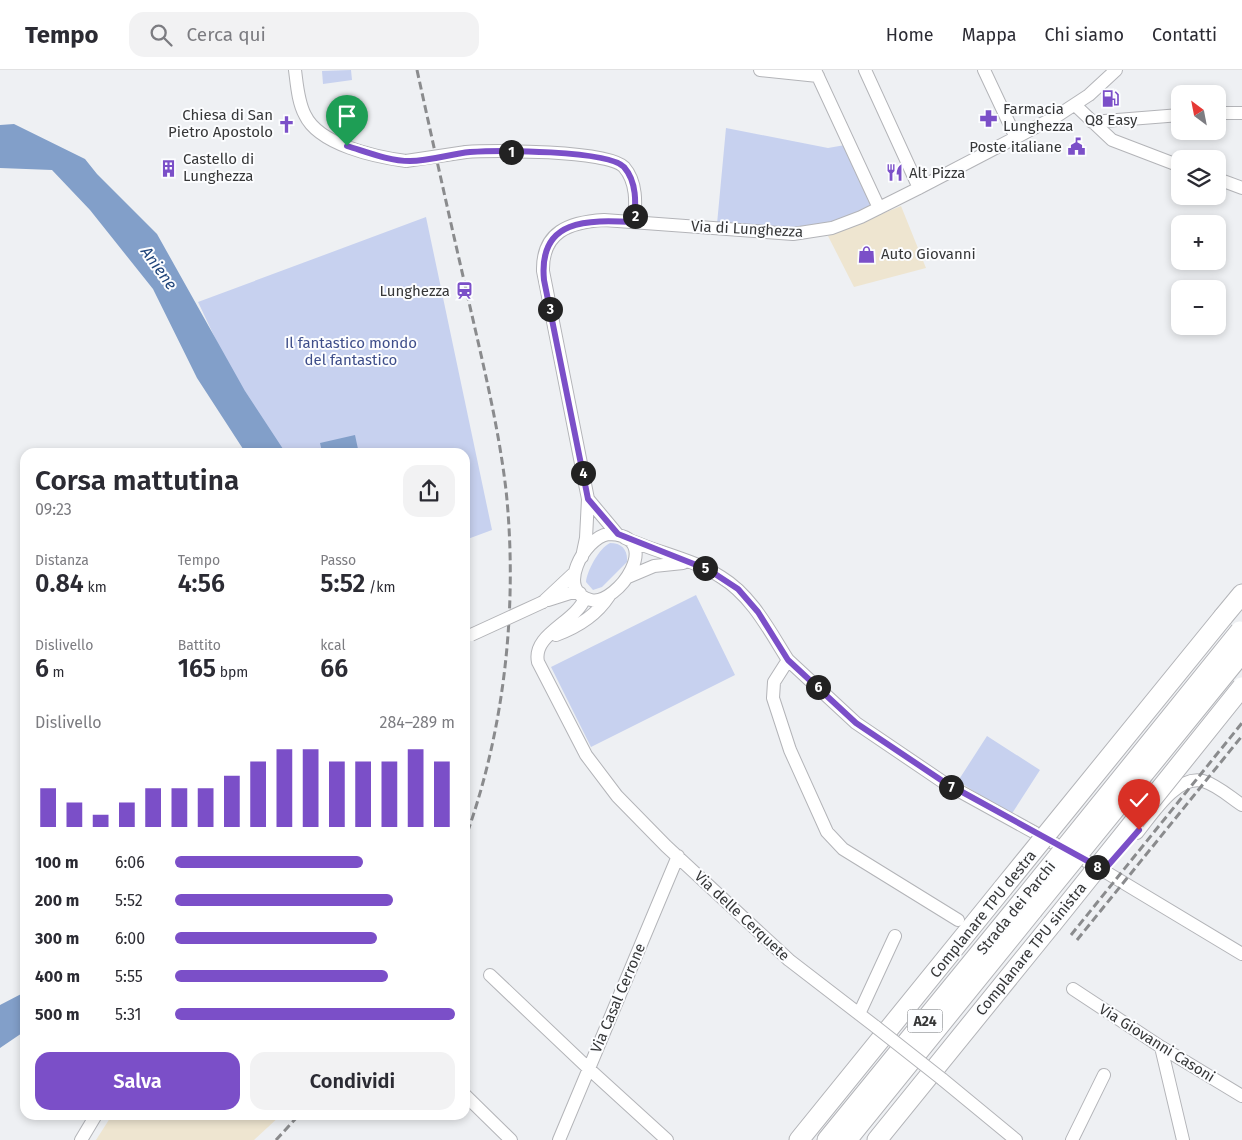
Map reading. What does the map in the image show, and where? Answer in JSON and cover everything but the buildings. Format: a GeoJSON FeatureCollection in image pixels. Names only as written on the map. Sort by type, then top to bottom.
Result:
{"type":"FeatureCollection","features":[{"type":"Feature","properties":{"kind":"highway","name":"Complanare TPU destra"},"geometry":{"type":"LineString","coordinates":[[798,1140],[1242,594]]}},
{"type":"Feature","properties":{"kind":"highway","name":"Strada dei Parchi"},"geometry":{"type":"LineString","coordinates":[[847,1140],[1241,630]]}},
{"type":"Feature","properties":{"kind":"highway","name":"Strada dei Parchi"},"geometry":{"type":"LineString","coordinates":[[827,1140],[1242,653]]}},
{"type":"Feature","properties":{"kind":"highway","name":"Complanare TPU sinistra"},"geometry":{"type":"LineString","coordinates":[[877,1140],[1242,687]]}},
{"type":"Feature","properties":{"kind":"street"},"geometry":{"type":"LineString","coordinates":[[295,70],[302,110],[307,119],[318,131],[341,145],[406,161],[466,152],[542,153],[597,157],[616,161],[627,171],[633,186],[636,203],[634,222]]}},
{"type":"Feature","properties":{"kind":"street"},"geometry":{"type":"LineString","coordinates":[[760,70],[817,73],[879,208]]}},
{"type":"Feature","properties":{"kind":"street"},"geometry":{"type":"LineString","coordinates":[[865,70],[919,188]]}},
{"type":"Feature","properties":{"kind":"street"},"geometry":{"type":"LineString","coordinates":[[984,70],[1016,138]]}},
{"type":"Feature","properties":{"kind":"street","name":"Via di Lunghezza"},"geometry":{"type":"LineString","coordinates":[[588,499],[544,280],[544,254],[556,235],[572,225],[604,220],[793,234],[832,228],[879,208],[1016,138],[1075,105],[1116,70]]}},
{"type":"Feature","properties":{"kind":"street"},"geometry":{"type":"LineString","coordinates":[[1075,105],[1118,143],[1171,163]]}},
{"type":"Feature","properties":{"kind":"street"},"geometry":{"type":"LineString","coordinates":[[1226,113],[1242,113]]}},
{"type":"Feature","properties":{"kind":"street"},"geometry":{"type":"LineString","coordinates":[[1092,122],[1171,116]]}},
{"type":"Feature","properties":{"kind":"street"},"geometry":{"type":"LineString","coordinates":[[1226,182],[1242,188]]}},
{"type":"Feature","properties":{"kind":"street"},"geometry":{"type":"LineString","coordinates":[[544,639],[586,621],[601,607],[610,593],[628,576],[635,564],[636,557],[632,545],[621,536],[588,499]]}},
{"type":"Feature","properties":{"kind":"street"},"geometry":{"type":"LineString","coordinates":[[582,557],[586,538],[588,499]]}},
{"type":"Feature","properties":{"kind":"street"},"geometry":{"type":"LineString","coordinates":[[543,602],[573,574],[582,557],[600,536],[621,536],[713,572],[738,589],[758,612],[788,660],[856,723],[944,782],[1104,870],[1242,954]]}},
{"type":"Feature","properties":{"kind":"street"},"geometry":{"type":"LineString","coordinates":[[628,576],[654,566],[688,562]]}},
{"type":"Feature","properties":{"kind":"street"},"geometry":{"type":"LineString","coordinates":[[573,574],[574,581],[582,595]]}},
{"type":"Feature","properties":{"kind":"street"},"geometry":{"type":"LineString","coordinates":[[470,636],[543,602],[570,593],[597,600],[610,593]]}},
{"type":"Feature","properties":{"kind":"street"},"geometry":{"type":"LineString","coordinates":[[544,639],[571,616],[582,595]]}},
{"type":"Feature","properties":{"kind":"street","name":"Via delle Cerquete"},"geometry":{"type":"LineString","coordinates":[[544,639],[538,649],[538,662],[586,755],[617,796],[789,960],[942,1079],[1012,1138]]}},
{"type":"Feature","properties":{"kind":"street"},"geometry":{"type":"LineString","coordinates":[[788,660],[774,682],[773,698],[790,750],[827,832],[843,849],[958,920]]}},
{"type":"Feature","properties":{"kind":"street"},"geometry":{"type":"LineString","coordinates":[[1104,870],[1182,783],[1202,780],[1240,801]]}},
{"type":"Feature","properties":{"kind":"street","name":"Via Casal Cerrone"},"geometry":{"type":"LineString","coordinates":[[558,1140],[678,856]]}},
{"type":"Feature","properties":{"kind":"street"},"geometry":{"type":"LineString","coordinates":[[859,1014],[895,936]]}},
{"type":"Feature","properties":{"kind":"street"},"geometry":{"type":"LineString","coordinates":[[490,975],[667,1140]]}},
{"type":"Feature","properties":{"kind":"street","name":"Via Giovanni Casoni"},"geometry":{"type":"LineString","coordinates":[[1073,989],[1161,1047],[1242,1096]]}},
{"type":"Feature","properties":{"kind":"street"},"geometry":{"type":"LineString","coordinates":[[1161,1047],[1183,1140]]}},
{"type":"Feature","properties":{"kind":"street"},"geometry":{"type":"LineString","coordinates":[[1072,1140],[1104,1075]]}},
{"type":"Feature","properties":{"kind":"street"},"geometry":{"type":"LineString","coordinates":[[470,1100],[512,1140]]}},
{"type":"Feature","properties":{"kind":"street"},"geometry":{"type":"LineString","coordinates":[[81,1140],[93,1120]]}},
{"type":"Feature","properties":{"kind":"shaded area"},"geometry":{"type":"Polygon","coordinates":[[[901,206],[926,268],[854,287],[828,236],[901,206]]]}},
{"type":"Feature","properties":{"kind":"shaded area"},"geometry":{"type":"Polygon","coordinates":[[[109,1120],[276,1120],[254,1140],[96,1140],[109,1120]]]}},
{"type":"Feature","properties":{"kind":"green space"},"geometry":{"type":"Polygon","coordinates":[[[351,70],[352,80],[323,84],[322,71],[351,70]]]}},
{"type":"Feature","properties":{"kind":"green space"},"geometry":{"type":"Polygon","coordinates":[[[726,128],[828,148],[845,145],[873,206],[844,219],[796,230],[717,224],[726,128]]]}},
{"type":"Feature","properties":{"kind":"green space","name":"Il fantastico mondo del fantastico"},"geometry":{"type":"Polygon","coordinates":[[[426,217],[492,530],[470,538],[470,448],[267,448],[198,302],[426,217]]]}},
{"type":"Feature","properties":{"kind":"green space"},"geometry":{"type":"Polygon","coordinates":[[[610,543],[618,544],[623,548],[627,562],[602,587],[593,590],[586,582],[589,572],[594,560],[610,543]]]}},
{"type":"Feature","properties":{"kind":"green space"},"geometry":{"type":"Polygon","coordinates":[[[696,595],[735,675],[591,747],[551,667],[696,595]]]}},
{"type":"Feature","properties":{"kind":"green space"},"geometry":{"type":"Polygon","coordinates":[[[987,736],[1040,770],[1011,815],[958,781],[987,736]]]}},
{"type":"Feature","properties":{"kind":"water","name":"Aniene"},"geometry":{"type":"Polygon","coordinates":[[[14,124],[85,159],[97,174],[157,234],[245,391],[282,448],[242,448],[197,378],[153,289],[90,210],[52,170],[0,168],[0,125],[14,124]]]}},
{"type":"Feature","properties":{"kind":"water"},"geometry":{"type":"Polygon","coordinates":[[[355,435],[358,448],[321,448],[320,443],[355,435]]]}},
{"type":"Feature","properties":{"kind":"water"},"geometry":{"type":"Polygon","coordinates":[[[20,995],[20,1034],[0,1048],[0,1005],[20,995]]]}},
{"type":"Feature","properties":{"kind":"railway"},"geometry":{"type":"LineString","coordinates":[[417,70],[494,414],[506,490],[510,578],[505,667],[490,755],[470,824]]}},
{"type":"Feature","properties":{"kind":"railway"},"geometry":{"type":"LineString","coordinates":[[1071,935],[1242,723]]}},
{"type":"Feature","properties":{"kind":"railway"},"geometry":{"type":"LineString","coordinates":[[1077,940],[1242,736]]}},
{"type":"Feature","properties":{"kind":"railway"},"geometry":{"type":"LineString","coordinates":[[276,1140],[294,1120]]}},
{"type":"Feature","properties":{"kind":"place","name":"Q8 Easy"},"geometry":{"type":"Point","coordinates":[1111,99]}},
{"type":"Feature","properties":{"kind":"place","name":"Farmacia Lunghezza"},"geometry":{"type":"Point","coordinates":[989,118]}},
{"type":"Feature","properties":{"kind":"place","name":"Chiesa di San Pietro Apostolo"},"geometry":{"type":"Point","coordinates":[287,124]}},
{"type":"Feature","properties":{"kind":"place","name":"Poste italiane"},"geometry":{"type":"Point","coordinates":[1076,147]}},
{"type":"Feature","properties":{"kind":"place","name":"Castello di Lunghezza"},"geometry":{"type":"Point","coordinates":[169,168]}},
{"type":"Feature","properties":{"kind":"place","name":"Alt Pizza"},"geometry":{"type":"Point","coordinates":[895,173]}},
{"type":"Feature","properties":{"kind":"place","name":"Auto Giovanni"},"geometry":{"type":"Point","coordinates":[867,254]}},
{"type":"Feature","properties":{"kind":"place","name":"Lunghezza"},"geometry":{"type":"Point","coordinates":[464,291]}},
{"type":"Feature","properties":{"kind":"route"},"geometry":{"type":"LineString","coordinates":[[347,146],[406,161],[480,151],[597,157],[616,161],[622,165],[629,174],[635,190],[636,207],[634,222],[604,220],[575,224],[552,238],[547,246],[543,262],[544,280],[588,499],[596,511],[618,534],[646,548],[709,570],[732,584],[758,612],[788,660],[856,723],[944,782],[1104,870],[1139,830]]}}]}
